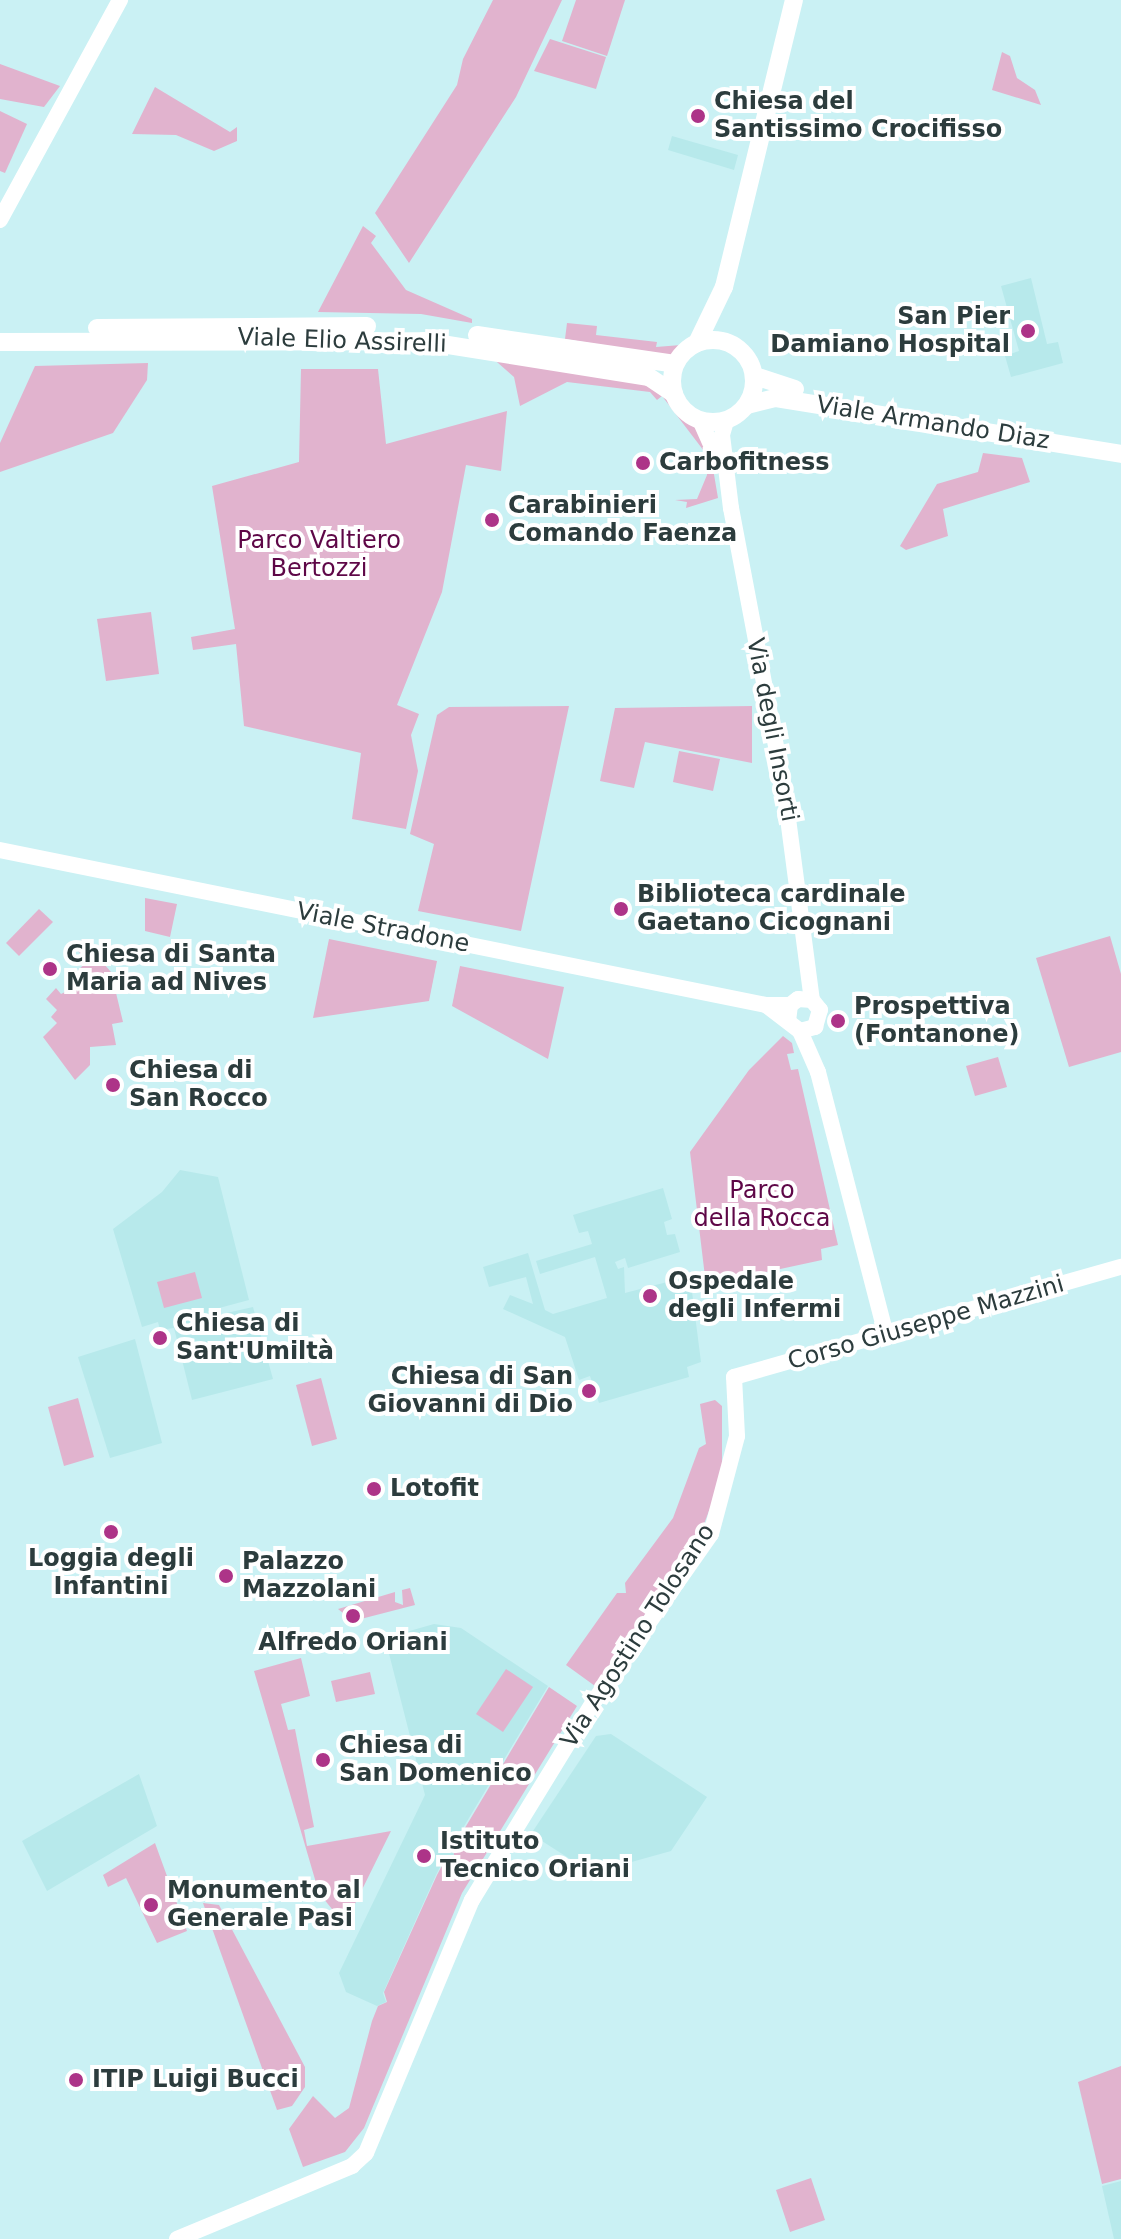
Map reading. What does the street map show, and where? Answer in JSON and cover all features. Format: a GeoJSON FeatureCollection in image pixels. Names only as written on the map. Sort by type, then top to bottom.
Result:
{"type":"FeatureCollection","features":[{"type":"Feature","properties":{"kind":"main road"},"geometry":{"type":"LineString","coordinates":[[0,220],[120,0]]}},
{"type":"Feature","properties":{"kind":"main road"},"geometry":{"type":"LineString","coordinates":[[726,342],[719,328],[724,287],[794,0]]}},
{"type":"Feature","properties":{"kind":"main road"},"geometry":{"type":"LineString","coordinates":[[697,343],[726,342],[743,352],[755,376],[747,405],[726,421],[700,420],[674,394],[675,364],[697,343],[724,287]]}},
{"type":"Feature","properties":{"kind":"main road","name":"Viale Elio Assirelli"},"geometry":{"type":"LineString","coordinates":[[0,330],[340,325],[503,338],[675,364]]}},
{"type":"Feature","properties":{"kind":"main road","name":"Viale Elio Assirelli"},"geometry":{"type":"LineString","coordinates":[[0,342],[423,341],[649,377],[674,394]]}},
{"type":"Feature","properties":{"kind":"main road","name":"Viale Armando Diaz"},"geometry":{"type":"LineString","coordinates":[[755,376],[773,386],[1083,444],[1121,454]]}},
{"type":"Feature","properties":{"kind":"main road","name":"Viale Armando Diaz"},"geometry":{"type":"LineString","coordinates":[[747,405],[776,398],[1083,444],[1121,446]]}},
{"type":"Feature","properties":{"kind":"main road","name":"Via degli Insorti"},"geometry":{"type":"LineString","coordinates":[[700,420],[711,436],[728,487]]}},
{"type":"Feature","properties":{"kind":"main road","name":"Via degli Insorti"},"geometry":{"type":"LineString","coordinates":[[726,421],[722,435],[728,487],[812,973],[801,1014]]}},
{"type":"Feature","properties":{"kind":"main road","name":"Viale Stradone"},"geometry":{"type":"LineString","coordinates":[[0,850],[801,1014]]}},
{"type":"Feature","properties":{"kind":"main road"},"geometry":{"type":"LineString","coordinates":[[801,1014],[886,1335]]}},
{"type":"Feature","properties":{"kind":"main road","name":"Corso Giuseppe Mazzini"},"geometry":{"type":"LineString","coordinates":[[734,1377],[1119,1268]]}},
{"type":"Feature","properties":{"kind":"main road","name":"Via Agostino Tolosano"},"geometry":{"type":"LineString","coordinates":[[177,2239],[352,2166],[366,2153],[472,1900],[594,1701],[711,1534],[737,1436],[734,1377]]}},
{"type":"Feature","properties":{"kind":"shaded area"},"geometry":{"type":"Polygon","coordinates":[[[672,136],[738,155],[734,170],[668,150],[672,136]]]}},
{"type":"Feature","properties":{"kind":"shaded area","name":"San Pier Damiano Hospital"},"geometry":{"type":"Polygon","coordinates":[[[1031,278],[1047,344],[1058,342],[1063,363],[1011,377],[1005,356],[1019,351],[1001,286],[1031,278]]]}},
{"type":"Feature","properties":{"kind":"shaded area"},"geometry":{"type":"Polygon","coordinates":[[[180,1170],[218,1177],[249,1300],[208,1311],[209,1317],[253,1307],[273,1379],[192,1400],[174,1328],[160,1330],[158,1322],[142,1327],[113,1229],[162,1192],[180,1170]]]}},
{"type":"Feature","properties":{"kind":"shaded area","name":"Ospedale degli Infermi"},"geometry":{"type":"Polygon","coordinates":[[[663,1188],[672,1219],[664,1222],[667,1235],[675,1234],[680,1252],[628,1268],[625,1258],[615,1262],[618,1269],[624,1267],[625,1293],[690,1276],[701,1362],[687,1367],[689,1377],[599,1403],[590,1376],[579,1380],[565,1337],[503,1309],[510,1295],[533,1304],[526,1277],[489,1287],[483,1267],[528,1253],[545,1310],[553,1314],[607,1298],[595,1257],[540,1274],[536,1261],[592,1244],[588,1231],[579,1233],[573,1215],[663,1188]]]}},
{"type":"Feature","properties":{"kind":"shaded area"},"geometry":{"type":"Polygon","coordinates":[[[135,1339],[162,1443],[110,1458],[78,1357],[135,1339]]]}},
{"type":"Feature","properties":{"kind":"shaded area"},"geometry":{"type":"Polygon","coordinates":[[[434,1624],[461,1628],[548,1686],[451,1848],[454,1855],[445,1857],[383,1993],[386,2002],[377,2006],[346,1992],[339,1973],[425,1795],[385,1638],[434,1624]]]}},
{"type":"Feature","properties":{"kind":"shaded area"},"geometry":{"type":"Polygon","coordinates":[[[611,1734],[707,1797],[671,1851],[592,1873],[531,1834],[596,1736],[611,1734]]]}},
{"type":"Feature","properties":{"kind":"shaded area"},"geometry":{"type":"Polygon","coordinates":[[[139,1774],[157,1826],[47,1891],[22,1841],[139,1774]]]}},
{"type":"Feature","properties":{"kind":"shaded area"},"geometry":{"type":"Polygon","coordinates":[[[1121,2181],[1121,2239],[1114,2239],[1102,2186],[1121,2181]]]}},
{"type":"Feature","properties":{"kind":"green space"},"geometry":{"type":"Polygon","coordinates":[[[493,0],[562,0],[516,97],[409,263],[375,213],[457,85],[463,59],[493,0]]]}},
{"type":"Feature","properties":{"kind":"green space"},"geometry":{"type":"Polygon","coordinates":[[[576,0],[625,0],[607,56],[562,41],[576,0]]]}},
{"type":"Feature","properties":{"kind":"green space"},"geometry":{"type":"Polygon","coordinates":[[[550,39],[606,57],[596,89],[534,71],[550,39]]]}},
{"type":"Feature","properties":{"kind":"green space"},"geometry":{"type":"Polygon","coordinates":[[[1002,52],[1010,56],[1017,78],[1035,90],[1041,105],[992,90],[1002,52]]]}},
{"type":"Feature","properties":{"kind":"green space"},"geometry":{"type":"Polygon","coordinates":[[[0,64],[60,86],[44,107],[0,99],[0,64]]]}},
{"type":"Feature","properties":{"kind":"green space"},"geometry":{"type":"Polygon","coordinates":[[[155,87],[230,132],[237,127],[237,141],[214,151],[176,135],[132,134],[155,87]]]}},
{"type":"Feature","properties":{"kind":"green space"},"geometry":{"type":"Polygon","coordinates":[[[0,111],[27,124],[5,173],[0,171],[0,111]]]}},
{"type":"Feature","properties":{"kind":"green space"},"geometry":{"type":"Polygon","coordinates":[[[363,226],[376,236],[371,243],[406,290],[472,319],[472,323],[421,314],[318,312],[363,226]]]}},
{"type":"Feature","properties":{"kind":"green space"},"geometry":{"type":"Polygon","coordinates":[[[567,323],[597,326],[596,335],[657,342],[656,347],[681,345],[671,356],[565,339],[567,323]]]}},
{"type":"Feature","properties":{"kind":"green space"},"geometry":{"type":"Polygon","coordinates":[[[489,355],[654,383],[708,439],[718,498],[686,508],[687,502],[675,500],[697,499],[707,475],[707,455],[662,396],[657,400],[650,392],[567,382],[520,406],[514,377],[489,355]]]}},
{"type":"Feature","properties":{"kind":"green space"},"geometry":{"type":"Polygon","coordinates":[[[148,363],[147,380],[113,433],[0,472],[0,443],[35,366],[148,363]]]}},
{"type":"Feature","properties":{"kind":"green space","name":"Parco Valtiero Bertozzi"},"geometry":{"type":"Polygon","coordinates":[[[301,369],[378,369],[386,444],[507,411],[501,471],[466,465],[442,592],[397,705],[419,714],[411,735],[418,771],[406,829],[352,819],[361,753],[244,726],[236,644],[193,650],[191,637],[235,629],[212,486],[299,462],[301,369]]]}},
{"type":"Feature","properties":{"kind":"green space"},"geometry":{"type":"Polygon","coordinates":[[[983,453],[1022,458],[1030,482],[943,509],[948,536],[906,550],[900,546],[937,484],[978,472],[983,453]]]}},
{"type":"Feature","properties":{"kind":"green space"},"geometry":{"type":"Polygon","coordinates":[[[151,612],[159,674],[106,681],[97,619],[151,612]]]}},
{"type":"Feature","properties":{"kind":"green space"},"geometry":{"type":"Polygon","coordinates":[[[569,706],[521,931],[418,911],[434,844],[410,834],[437,715],[449,707],[569,706]]]}},
{"type":"Feature","properties":{"kind":"green space"},"geometry":{"type":"Polygon","coordinates":[[[752,706],[752,763],[645,742],[634,788],[600,781],[615,708],[752,706]]]}},
{"type":"Feature","properties":{"kind":"green space"},"geometry":{"type":"Polygon","coordinates":[[[679,751],[720,759],[713,791],[673,782],[679,751]]]}},
{"type":"Feature","properties":{"kind":"green space"},"geometry":{"type":"Polygon","coordinates":[[[145,898],[177,904],[170,937],[145,931],[145,898]]]}},
{"type":"Feature","properties":{"kind":"green space"},"geometry":{"type":"Polygon","coordinates":[[[39,909],[53,922],[19,956],[6,943],[39,909]]]}},
{"type":"Feature","properties":{"kind":"green space"},"geometry":{"type":"Polygon","coordinates":[[[1110,936],[1121,974],[1121,1052],[1069,1067],[1036,958],[1110,936]]]}},
{"type":"Feature","properties":{"kind":"green space"},"geometry":{"type":"Polygon","coordinates":[[[82,939],[111,972],[123,1022],[112,1024],[116,1045],[90,1047],[90,1065],[75,1080],[43,1037],[57,1023],[51,1017],[57,1010],[46,999],[56,988],[61,994],[71,989],[83,976],[78,970],[88,961],[78,951],[82,939]]]}},
{"type":"Feature","properties":{"kind":"green space"},"geometry":{"type":"Polygon","coordinates":[[[329,939],[437,961],[429,1001],[313,1018],[329,939]]]}},
{"type":"Feature","properties":{"kind":"green space"},"geometry":{"type":"Polygon","coordinates":[[[460,966],[564,987],[548,1059],[452,1006],[460,966]]]}},
{"type":"Feature","properties":{"kind":"green space","name":"Parco della Rocca"},"geometry":{"type":"Polygon","coordinates":[[[783,1036],[792,1043],[794,1053],[787,1054],[791,1070],[798,1069],[838,1245],[821,1249],[822,1260],[706,1285],[690,1152],[749,1070],[783,1036]]]}},
{"type":"Feature","properties":{"kind":"green space"},"geometry":{"type":"Polygon","coordinates":[[[998,1057],[1007,1087],[975,1096],[966,1066],[998,1057]]]}},
{"type":"Feature","properties":{"kind":"green space"},"geometry":{"type":"Polygon","coordinates":[[[195,1272],[202,1298],[164,1308],[157,1282],[195,1272]]]}},
{"type":"Feature","properties":{"kind":"green space"},"geometry":{"type":"Polygon","coordinates":[[[321,1378],[337,1439],[312,1446],[296,1385],[321,1378]]]}},
{"type":"Feature","properties":{"kind":"green space"},"geometry":{"type":"Polygon","coordinates":[[[78,1398],[94,1457],[64,1466],[48,1407],[78,1398]]]}},
{"type":"Feature","properties":{"kind":"green space"},"geometry":{"type":"Polygon","coordinates":[[[715,1400],[722,1406],[722,1477],[699,1537],[595,1686],[566,1665],[617,1593],[626,1593],[625,1583],[673,1518],[699,1448],[706,1444],[700,1404],[715,1400]]]}},
{"type":"Feature","properties":{"kind":"green space"},"geometry":{"type":"Polygon","coordinates":[[[410,1588],[415,1605],[353,1621],[338,1609],[395,1592],[395,1602],[403,1605],[402,1590],[410,1588]]]}},
{"type":"Feature","properties":{"kind":"green space"},"geometry":{"type":"Polygon","coordinates":[[[301,1658],[310,1696],[281,1704],[288,1730],[295,1729],[314,1827],[304,1830],[307,1846],[391,1831],[349,1916],[336,1914],[319,1893],[254,1671],[301,1658]]]}},
{"type":"Feature","properties":{"kind":"green space"},"geometry":{"type":"Polygon","coordinates":[[[506,1669],[533,1687],[503,1732],[476,1714],[506,1669]]]}},
{"type":"Feature","properties":{"kind":"green space"},"geometry":{"type":"Polygon","coordinates":[[[370,1672],[375,1694],[336,1702],[331,1681],[370,1672]]]}},
{"type":"Feature","properties":{"kind":"green space"},"geometry":{"type":"Polygon","coordinates":[[[549,1687],[577,1706],[462,1893],[364,2128],[345,2152],[303,2167],[289,2129],[313,2096],[335,2118],[349,2108],[372,2021],[378,2006],[387,2002],[384,1992],[437,1875],[446,1858],[454,1855],[453,1848],[549,1687]]]}},
{"type":"Feature","properties":{"kind":"green space"},"geometry":{"type":"Polygon","coordinates":[[[155,1843],[187,1931],[157,1943],[126,1878],[108,1887],[103,1875],[155,1843]]]}},
{"type":"Feature","properties":{"kind":"green space"},"geometry":{"type":"Polygon","coordinates":[[[203,1903],[219,1905],[305,2067],[305,2087],[292,2106],[277,2110],[203,1903]]]}},
{"type":"Feature","properties":{"kind":"green space"},"geometry":{"type":"Polygon","coordinates":[[[1121,2066],[1121,2179],[1102,2184],[1078,2082],[1121,2066]]]}},
{"type":"Feature","properties":{"kind":"green space"},"geometry":{"type":"Polygon","coordinates":[[[811,2178],[825,2220],[790,2232],[776,2190],[811,2178]]]}},
{"type":"Feature","properties":{"kind":"place","name":"Chiesa del Santissimo Crocifisso"},"geometry":{"type":"Point","coordinates":[698,116]}},
{"type":"Feature","properties":{"kind":"place","name":"San Pier Damiano Hospital"},"geometry":{"type":"Point","coordinates":[1028,331]}},
{"type":"Feature","properties":{"kind":"place","name":"Carbofitness"},"geometry":{"type":"Point","coordinates":[643,463]}},
{"type":"Feature","properties":{"kind":"place","name":"Carabinieri Comando Faenza"},"geometry":{"type":"Point","coordinates":[492,520]}},
{"type":"Feature","properties":{"kind":"place","name":"Biblioteca cardinale Gaetano Cicognani"},"geometry":{"type":"Point","coordinates":[621,909]}},
{"type":"Feature","properties":{"kind":"place","name":"Chiesa di Santa Maria ad Nives"},"geometry":{"type":"Point","coordinates":[50,969]}},
{"type":"Feature","properties":{"kind":"place","name":"Prospettiva (Fontanone)"},"geometry":{"type":"Point","coordinates":[838,1021]}},
{"type":"Feature","properties":{"kind":"place","name":"Chiesa di San Rocco"},"geometry":{"type":"Point","coordinates":[113,1085]}},
{"type":"Feature","properties":{"kind":"place","name":"Ospedale degli Infermi"},"geometry":{"type":"Point","coordinates":[650,1296]}},
{"type":"Feature","properties":{"kind":"place","name":"Chiesa di Sant'Umiltà"},"geometry":{"type":"Point","coordinates":[160,1338]}},
{"type":"Feature","properties":{"kind":"place","name":"Chiesa di San Giovanni di Dio"},"geometry":{"type":"Point","coordinates":[589,1391]}},
{"type":"Feature","properties":{"kind":"place","name":"Lotofit"},"geometry":{"type":"Point","coordinates":[374,1489]}},
{"type":"Feature","properties":{"kind":"place","name":"Loggia degli Infantini"},"geometry":{"type":"Point","coordinates":[111,1532]}},
{"type":"Feature","properties":{"kind":"place","name":"Palazzo Mazzolani"},"geometry":{"type":"Point","coordinates":[226,1576]}},
{"type":"Feature","properties":{"kind":"place","name":"Alfredo Oriani"},"geometry":{"type":"Point","coordinates":[353,1616]}},
{"type":"Feature","properties":{"kind":"place","name":"Chiesa di San Domenico"},"geometry":{"type":"Point","coordinates":[323,1760]}},
{"type":"Feature","properties":{"kind":"place","name":"Istituto Tecnico Oriani"},"geometry":{"type":"Point","coordinates":[424,1856]}},
{"type":"Feature","properties":{"kind":"place","name":"Monumento al Generale Pasi"},"geometry":{"type":"Point","coordinates":[151,1905]}},
{"type":"Feature","properties":{"kind":"place","name":"ITIP Luigi Bucci"},"geometry":{"type":"Point","coordinates":[76,2080]}}]}
